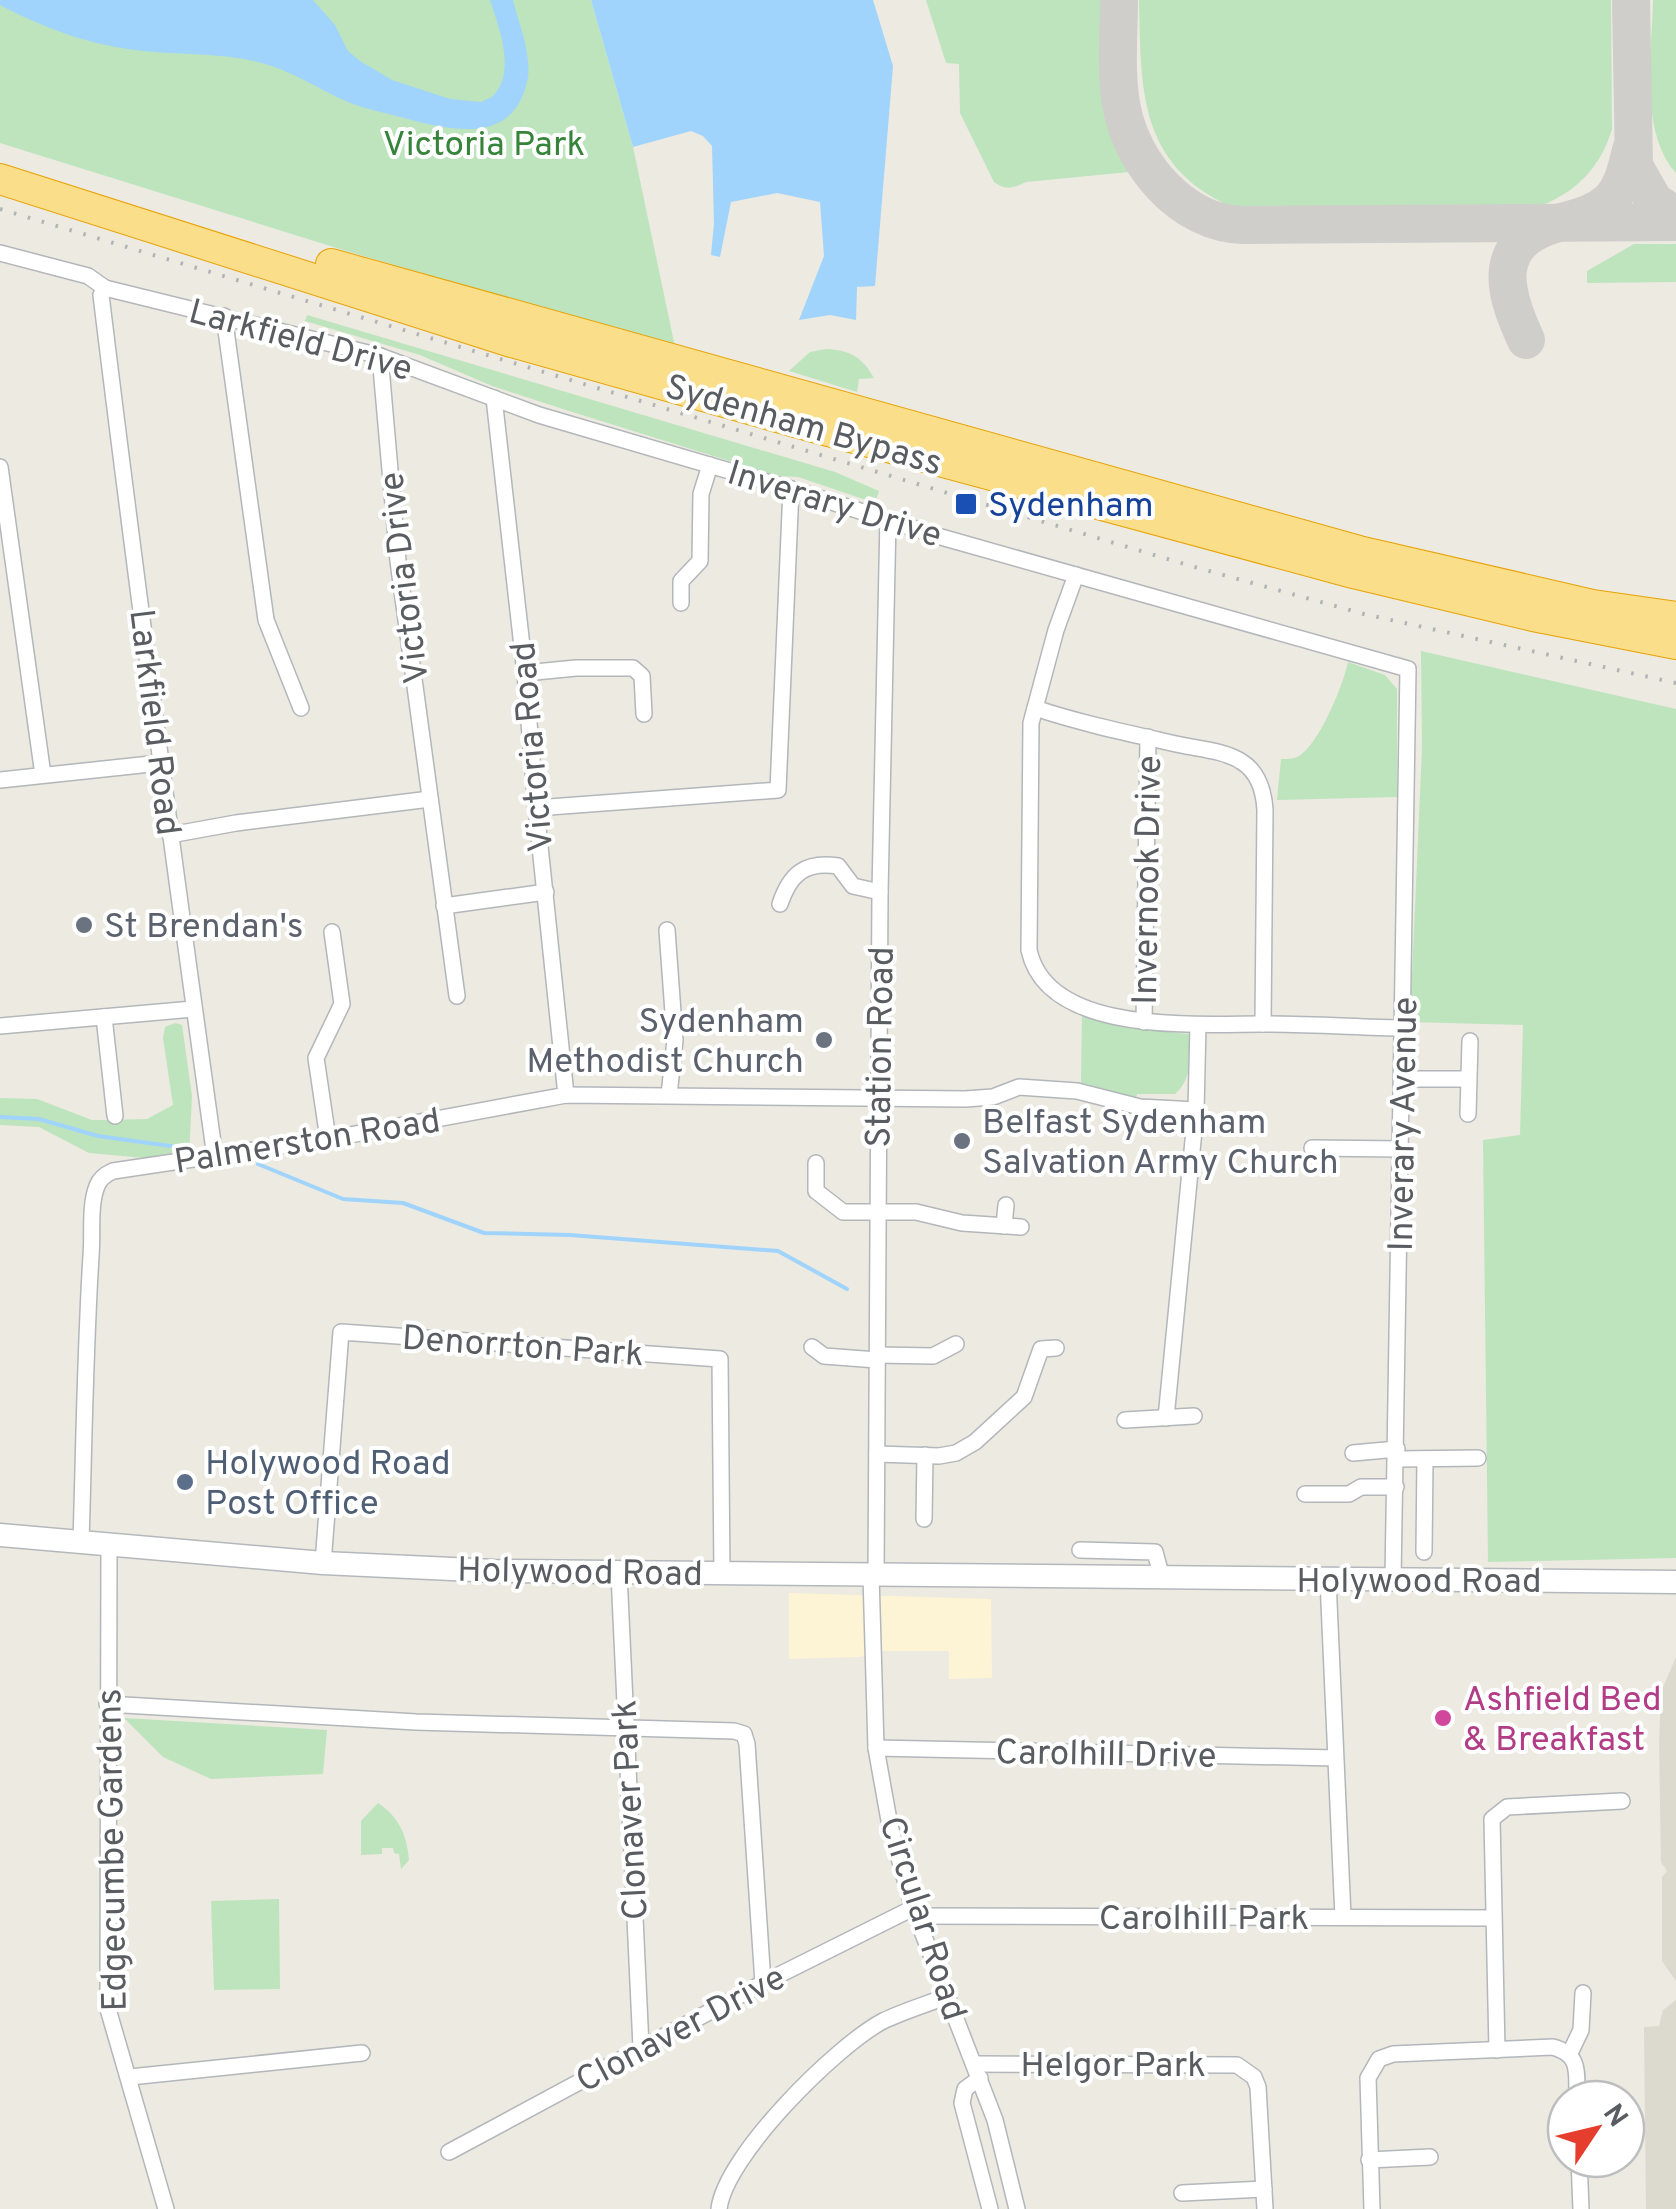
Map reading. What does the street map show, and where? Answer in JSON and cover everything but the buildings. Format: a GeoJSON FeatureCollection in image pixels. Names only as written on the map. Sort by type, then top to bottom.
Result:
{"type":"FeatureCollection","features":[{"type":"Feature","properties":{"kind":"highway","name":"Sydenham Bypass"},"geometry":{"type":"LineString","coordinates":[[0,160],[469,304],[1359,551],[1593,605],[1676,617]]}},
{"type":"Feature","properties":{"kind":"highway","name":"Sydenham Bypass"},"geometry":{"type":"LineString","coordinates":[[0,179],[508,341],[799,423],[1353,573],[1532,616],[1676,644]]}},
{"type":"Feature","properties":{"kind":"main road","name":"Holywood Road"},"geometry":{"type":"LineString","coordinates":[[0,1535],[324,1563],[619,1574],[1676,1582]]}},
{"type":"Feature","properties":{"kind":"street","name":"Larkfield Drive"},"geometry":{"type":"LineString","coordinates":[[0,253],[88,276],[105,288],[380,356],[494,398]]}},
{"type":"Feature","properties":{"kind":"street","name":"Larkfield Road"},"geometry":{"type":"LineString","coordinates":[[105,288],[101,295],[160,763],[215,1158]]}},
{"type":"Feature","properties":{"kind":"street"},"geometry":{"type":"LineString","coordinates":[[224,316],[266,620],[300,708]]}},
{"type":"Feature","properties":{"kind":"street","name":"Victoria Drive"},"geometry":{"type":"LineString","coordinates":[[380,356],[398,561],[457,996]]}},
{"type":"Feature","properties":{"kind":"street","name":"Inverary Drive"},"geometry":{"type":"LineString","coordinates":[[494,398],[1076,575],[1408,669]]}},
{"type":"Feature","properties":{"kind":"street","name":"Victoria Road"},"geometry":{"type":"LineString","coordinates":[[494,398],[566,1095]]}},
{"type":"Feature","properties":{"kind":"street"},"geometry":{"type":"LineString","coordinates":[[681,603],[682,581],[700,561],[701,494],[710,465]]}},
{"type":"Feature","properties":{"kind":"street"},"geometry":{"type":"LineString","coordinates":[[0,466],[42,775]]}},
{"type":"Feature","properties":{"kind":"street"},"geometry":{"type":"LineString","coordinates":[[536,808],[778,790],[791,488]]}},
{"type":"Feature","properties":{"kind":"street","name":"Station Road"},"geometry":{"type":"LineString","coordinates":[[873,1575],[888,519]]}},
{"type":"Feature","properties":{"kind":"street"},"geometry":{"type":"LineString","coordinates":[[1076,575],[1035,708],[1030,740],[1032,962],[1048,988],[1076,1003],[1144,1022],[1402,1028]]}},
{"type":"Feature","properties":{"kind":"street"},"geometry":{"type":"LineString","coordinates":[[525,673],[633,668],[643,682],[644,714]]}},
{"type":"Feature","properties":{"kind":"street","name":"Inverary Avenue"},"geometry":{"type":"LineString","coordinates":[[1393,1579],[1408,669]]}},
{"type":"Feature","properties":{"kind":"street"},"geometry":{"type":"LineString","coordinates":[[1035,708],[1234,758],[1253,772],[1265,810],[1264,1024]]}},
{"type":"Feature","properties":{"kind":"street","name":"Invernook Drive"},"geometry":{"type":"LineString","coordinates":[[1144,1022],[1148,738]]}},
{"type":"Feature","properties":{"kind":"street"},"geometry":{"type":"LineString","coordinates":[[0,780],[160,763]]}},
{"type":"Feature","properties":{"kind":"street"},"geometry":{"type":"LineString","coordinates":[[170,835],[430,799]]}},
{"type":"Feature","properties":{"kind":"street"},"geometry":{"type":"LineString","coordinates":[[780,904],[779,884],[807,866],[823,864],[838,866],[860,889],[880,892]]}},
{"type":"Feature","properties":{"kind":"street"},"geometry":{"type":"LineString","coordinates":[[444,906],[546,892]]}},
{"type":"Feature","properties":{"kind":"street"},"geometry":{"type":"LineString","coordinates":[[667,930],[675,1040],[668,1094]]}},
{"type":"Feature","properties":{"kind":"street"},"geometry":{"type":"LineString","coordinates":[[328,1139],[316,1058],[342,1004],[332,932]]}},
{"type":"Feature","properties":{"kind":"street"},"geometry":{"type":"LineString","coordinates":[[0,1026],[193,1009]]}},
{"type":"Feature","properties":{"kind":"street"},"geometry":{"type":"LineString","coordinates":[[104,1017],[114,1116]]}},
{"type":"Feature","properties":{"kind":"street"},"geometry":{"type":"LineString","coordinates":[[1166,1418],[1196,1110],[1198,1025]]}},
{"type":"Feature","properties":{"kind":"street"},"geometry":{"type":"LineString","coordinates":[[1468,1114],[1470,1041]]}},
{"type":"Feature","properties":{"kind":"street"},"geometry":{"type":"LineString","coordinates":[[1402,1079],[1468,1079]]}},
{"type":"Feature","properties":{"kind":"street","name":"Palmerston Road"},"geometry":{"type":"LineString","coordinates":[[80,1542],[87,1310],[97,1185],[104,1176],[123,1169],[215,1158],[566,1095],[994,1097],[1019,1087],[1077,1092],[1140,1107],[1196,1110]]}},
{"type":"Feature","properties":{"kind":"street"},"geometry":{"type":"LineString","coordinates":[[1312,1148],[1401,1150]]}},
{"type":"Feature","properties":{"kind":"street"},"geometry":{"type":"LineString","coordinates":[[816,1164],[816,1192],[843,1212],[922,1213],[962,1223],[1013,1227],[1006,1206]]}},
{"type":"Feature","properties":{"kind":"street"},"geometry":{"type":"LineString","coordinates":[[1179,1287],[1197,1286]]}},
{"type":"Feature","properties":{"kind":"street","name":"Denorrton Park"},"geometry":{"type":"LineString","coordinates":[[324,1563],[341,1332],[720,1359],[722,1574]]}},
{"type":"Feature","properties":{"kind":"street"},"geometry":{"type":"LineString","coordinates":[[812,1347],[824,1356],[877,1358],[934,1356],[956,1344]]}},
{"type":"Feature","properties":{"kind":"street"},"geometry":{"type":"LineString","coordinates":[[877,1454],[925,1456],[956,1452],[994,1426],[1024,1397],[1041,1349],[1056,1348]]}},
{"type":"Feature","properties":{"kind":"street"},"geometry":{"type":"LineString","coordinates":[[1125,1420],[1194,1416]]}},
{"type":"Feature","properties":{"kind":"street"},"geometry":{"type":"LineString","coordinates":[[1353,1453],[1425,1459],[1478,1458]]}},
{"type":"Feature","properties":{"kind":"street"},"geometry":{"type":"LineString","coordinates":[[924,1519],[925,1456]]}},
{"type":"Feature","properties":{"kind":"street"},"geometry":{"type":"LineString","coordinates":[[1424,1552],[1425,1459]]}},
{"type":"Feature","properties":{"kind":"street"},"geometry":{"type":"LineString","coordinates":[[1305,1494],[1349,1494],[1361,1487],[1396,1487]]}},
{"type":"Feature","properties":{"kind":"street","name":"Edgecumbe Gardens"},"geometry":{"type":"LineString","coordinates":[[109,1544],[108,2008],[166,2209]]}},
{"type":"Feature","properties":{"kind":"street"},"geometry":{"type":"LineString","coordinates":[[1080,1550],[1155,1552],[1162,1578]]}},
{"type":"Feature","properties":{"kind":"street","name":"Clonaver Park"},"geometry":{"type":"LineString","coordinates":[[619,1574],[641,2047]]}},
{"type":"Feature","properties":{"kind":"street","name":"Circular Road"},"geometry":{"type":"LineString","coordinates":[[873,1575],[876,1748],[890,1826],[915,1912],[995,2120],[1017,2209]]}},
{"type":"Feature","properties":{"kind":"street"},"geometry":{"type":"LineString","coordinates":[[1328,1580],[1343,1917]]}},
{"type":"Feature","properties":{"kind":"street"},"geometry":{"type":"LineString","coordinates":[[107,1704],[416,1722],[734,1730],[744,1734],[748,1744],[763,1982]]}},
{"type":"Feature","properties":{"kind":"street","name":"Carolhill Drive"},"geometry":{"type":"LineString","coordinates":[[876,1748],[1335,1758]]}},
{"type":"Feature","properties":{"kind":"street"},"geometry":{"type":"LineString","coordinates":[[1498,2050],[1490,1825],[1497,1813],[1513,1806],[1622,1801]]}},
{"type":"Feature","properties":{"kind":"street","name":"Clonaver Drive"},"geometry":{"type":"LineString","coordinates":[[449,2152],[763,1982],[915,1912]]}},
{"type":"Feature","properties":{"kind":"street","name":"Carolhill Park"},"geometry":{"type":"LineString","coordinates":[[915,1912],[1493,1918]]}},
{"type":"Feature","properties":{"kind":"street"},"geometry":{"type":"LineString","coordinates":[[1570,2054],[1582,2030],[1582,1993]]}},
{"type":"Feature","properties":{"kind":"street"},"geometry":{"type":"LineString","coordinates":[[719,2209],[726,2183],[736,2166],[830,2060],[884,2021],[948,1996]]}},
{"type":"Feature","properties":{"kind":"street"},"geometry":{"type":"LineString","coordinates":[[1372,2209],[1368,2078],[1379,2058],[1393,2054],[1553,2047],[1570,2054],[1576,2079]]}},
{"type":"Feature","properties":{"kind":"street"},"geometry":{"type":"LineString","coordinates":[[130,2077],[362,2052]]}},
{"type":"Feature","properties":{"kind":"street","name":"Helgor Park"},"geometry":{"type":"LineString","coordinates":[[978,2071],[1237,2065],[1254,2077],[1258,2087],[1265,2209]]}},
{"type":"Feature","properties":{"kind":"street"},"geometry":{"type":"LineString","coordinates":[[978,2071],[965,2089],[962,2103],[990,2209]]}},
{"type":"Feature","properties":{"kind":"street"},"geometry":{"type":"LineString","coordinates":[[1369,2160],[1430,2157]]}},
{"type":"Feature","properties":{"kind":"street"},"geometry":{"type":"LineString","coordinates":[[1580,2179],[1581,2209]]}},
{"type":"Feature","properties":{"kind":"street"},"geometry":{"type":"LineString","coordinates":[[1182,2194],[1264,2189]]}},
{"type":"Feature","properties":{"kind":"shaded area"},"geometry":{"type":"Polygon","coordinates":[[[789,1593],[991,1599],[992,1678],[949,1679],[949,1651],[880,1651],[860,1657],[789,1659],[789,1593]]]}},
{"type":"Feature","properties":{"kind":"shaded area"},"geometry":{"type":"Polygon","coordinates":[[[1676,1657],[1676,1981],[1662,1961],[1662,1877],[1667,1871],[1661,1862],[1659,1743],[1661,1692],[1676,1657]]]}},
{"type":"Feature","properties":{"kind":"shaded area"},"geometry":{"type":"Polygon","coordinates":[[[1676,2000],[1676,2209],[1646,2209],[1644,2027],[1659,2026],[1663,2010],[1676,2000]]]}},
{"type":"Feature","properties":{"kind":"green space","name":"Victoria Park"},"geometry":{"type":"Polygon","coordinates":[[[0,0],[591,0],[633,147],[675,347],[343,250],[0,143],[0,0]]]}},
{"type":"Feature","properties":{"kind":"green space"},"geometry":{"type":"Polygon","coordinates":[[[926,0],[1101,0],[1101,68],[1106,108],[1129,172],[1026,182],[1010,188],[994,182],[960,113],[959,64],[946,63],[926,0]]]}},
{"type":"Feature","properties":{"kind":"green space"},"geometry":{"type":"Polygon","coordinates":[[[1139,0],[1611,0],[1612,129],[1586,176],[1540,206],[1232,207],[1201,190],[1162,147],[1145,94],[1139,0]]]}},
{"type":"Feature","properties":{"kind":"green space"},"geometry":{"type":"Polygon","coordinates":[[[1653,0],[1676,0],[1676,173],[1664,156],[1652,114],[1653,0]]]}},
{"type":"Feature","properties":{"kind":"green space"},"geometry":{"type":"Polygon","coordinates":[[[1634,244],[1676,244],[1676,282],[1587,283],[1587,271],[1634,244]]]}},
{"type":"Feature","properties":{"kind":"green space"},"geometry":{"type":"Polygon","coordinates":[[[307,315],[835,472],[879,491],[875,503],[798,477],[778,476],[492,386],[420,355],[305,321],[307,315]]]}},
{"type":"Feature","properties":{"kind":"green space"},"geometry":{"type":"Polygon","coordinates":[[[826,349],[854,356],[874,378],[859,379],[857,392],[789,371],[810,352],[826,349]]]}},
{"type":"Feature","properties":{"kind":"green space"},"geometry":{"type":"Polygon","coordinates":[[[1421,651],[1676,709],[1676,1558],[1488,1562],[1483,1140],[1520,1135],[1523,1025],[1410,1022],[1422,748],[1421,651]]]}},
{"type":"Feature","properties":{"kind":"green space"},"geometry":{"type":"Polygon","coordinates":[[[1348,662],[1385,675],[1397,689],[1397,797],[1277,800],[1281,759],[1297,757],[1313,741],[1336,699],[1348,662]]]}},
{"type":"Feature","properties":{"kind":"green space"},"geometry":{"type":"Polygon","coordinates":[[[1082,1013],[1128,1028],[1189,1034],[1189,1067],[1181,1088],[1175,1094],[1137,1094],[1136,1098],[1081,1083],[1082,1013]]]}},
{"type":"Feature","properties":{"kind":"green space"},"geometry":{"type":"Polygon","coordinates":[[[182,1025],[192,1096],[189,1156],[145,1158],[89,1153],[39,1127],[0,1125],[0,1098],[37,1099],[92,1120],[147,1119],[173,1105],[163,1038],[165,1027],[182,1025]]]}},
{"type":"Feature","properties":{"kind":"green space"},"geometry":{"type":"Polygon","coordinates":[[[124,1718],[327,1730],[323,1774],[211,1779],[163,1757],[124,1718]]]}},
{"type":"Feature","properties":{"kind":"green space"},"geometry":{"type":"Polygon","coordinates":[[[378,1803],[397,1821],[404,1835],[409,1860],[401,1869],[399,1854],[393,1848],[382,1848],[382,1854],[361,1855],[361,1821],[378,1803]]]}},
{"type":"Feature","properties":{"kind":"green space"},"geometry":{"type":"Polygon","coordinates":[[[279,1899],[280,1989],[214,1990],[211,1901],[279,1899]]]}},
{"type":"Feature","properties":{"kind":"water"},"geometry":{"type":"Polygon","coordinates":[[[0,0],[313,0],[335,25],[348,51],[360,61],[392,80],[450,99],[481,102],[492,97],[504,76],[504,50],[490,0],[513,0],[527,52],[527,82],[519,103],[507,117],[475,129],[456,129],[354,104],[258,62],[125,49],[88,41],[17,14],[0,5],[0,0]]]}},
{"type":"Feature","properties":{"kind":"water"},"geometry":{"type":"Polygon","coordinates":[[[591,0],[873,0],[893,66],[875,286],[857,287],[856,320],[830,315],[799,320],[824,256],[820,202],[777,193],[731,202],[720,257],[711,255],[712,146],[691,131],[633,147],[591,0]]]}},
{"type":"Feature","properties":{"kind":"waterway"},"geometry":{"type":"LineString","coordinates":[[0,1117],[39,1119],[98,1136],[192,1149]]}},
{"type":"Feature","properties":{"kind":"waterway"},"geometry":{"type":"LineString","coordinates":[[258,1164],[343,1199],[403,1203],[484,1233],[570,1235],[778,1251],[847,1289]]}},
{"type":"Feature","properties":{"kind":"taxiway"},"geometry":{"type":"LineString","coordinates":[[1119,0],[1119,82],[1128,130],[1137,151],[1164,188],[1200,214],[1243,225],[1676,222]]}},
{"type":"Feature","properties":{"kind":"taxiway"},"geometry":{"type":"LineString","coordinates":[[1631,0],[1634,166],[1654,201],[1676,216]]}},
{"type":"Feature","properties":{"kind":"taxiway"},"geometry":{"type":"LineString","coordinates":[[1526,340],[1509,292],[1510,262],[1516,248],[1546,227],[1603,206],[1621,183],[1631,150]]}},
{"type":"Feature","properties":{"kind":"railway"},"geometry":{"type":"LineString","coordinates":[[0,209],[1191,566],[1364,614],[1676,683]]}},
{"type":"Feature","properties":{"kind":"place","name":"Sydenham"},"geometry":{"type":"Point","coordinates":[966,504]}},
{"type":"Feature","properties":{"kind":"place","name":"St Brendan's"},"geometry":{"type":"Point","coordinates":[84,925]}},
{"type":"Feature","properties":{"kind":"place","name":"Sydenham Methodist Church"},"geometry":{"type":"Point","coordinates":[824,1040]}},
{"type":"Feature","properties":{"kind":"place","name":"Belfast Sydenham Salvation Army Church"},"geometry":{"type":"Point","coordinates":[962,1141]}},
{"type":"Feature","properties":{"kind":"place","name":"Holywood Road Post Office"},"geometry":{"type":"Point","coordinates":[185,1482]}},
{"type":"Feature","properties":{"kind":"place","name":"Ashfield Bed & Breakfast"},"geometry":{"type":"Point","coordinates":[1443,1718]}}]}
